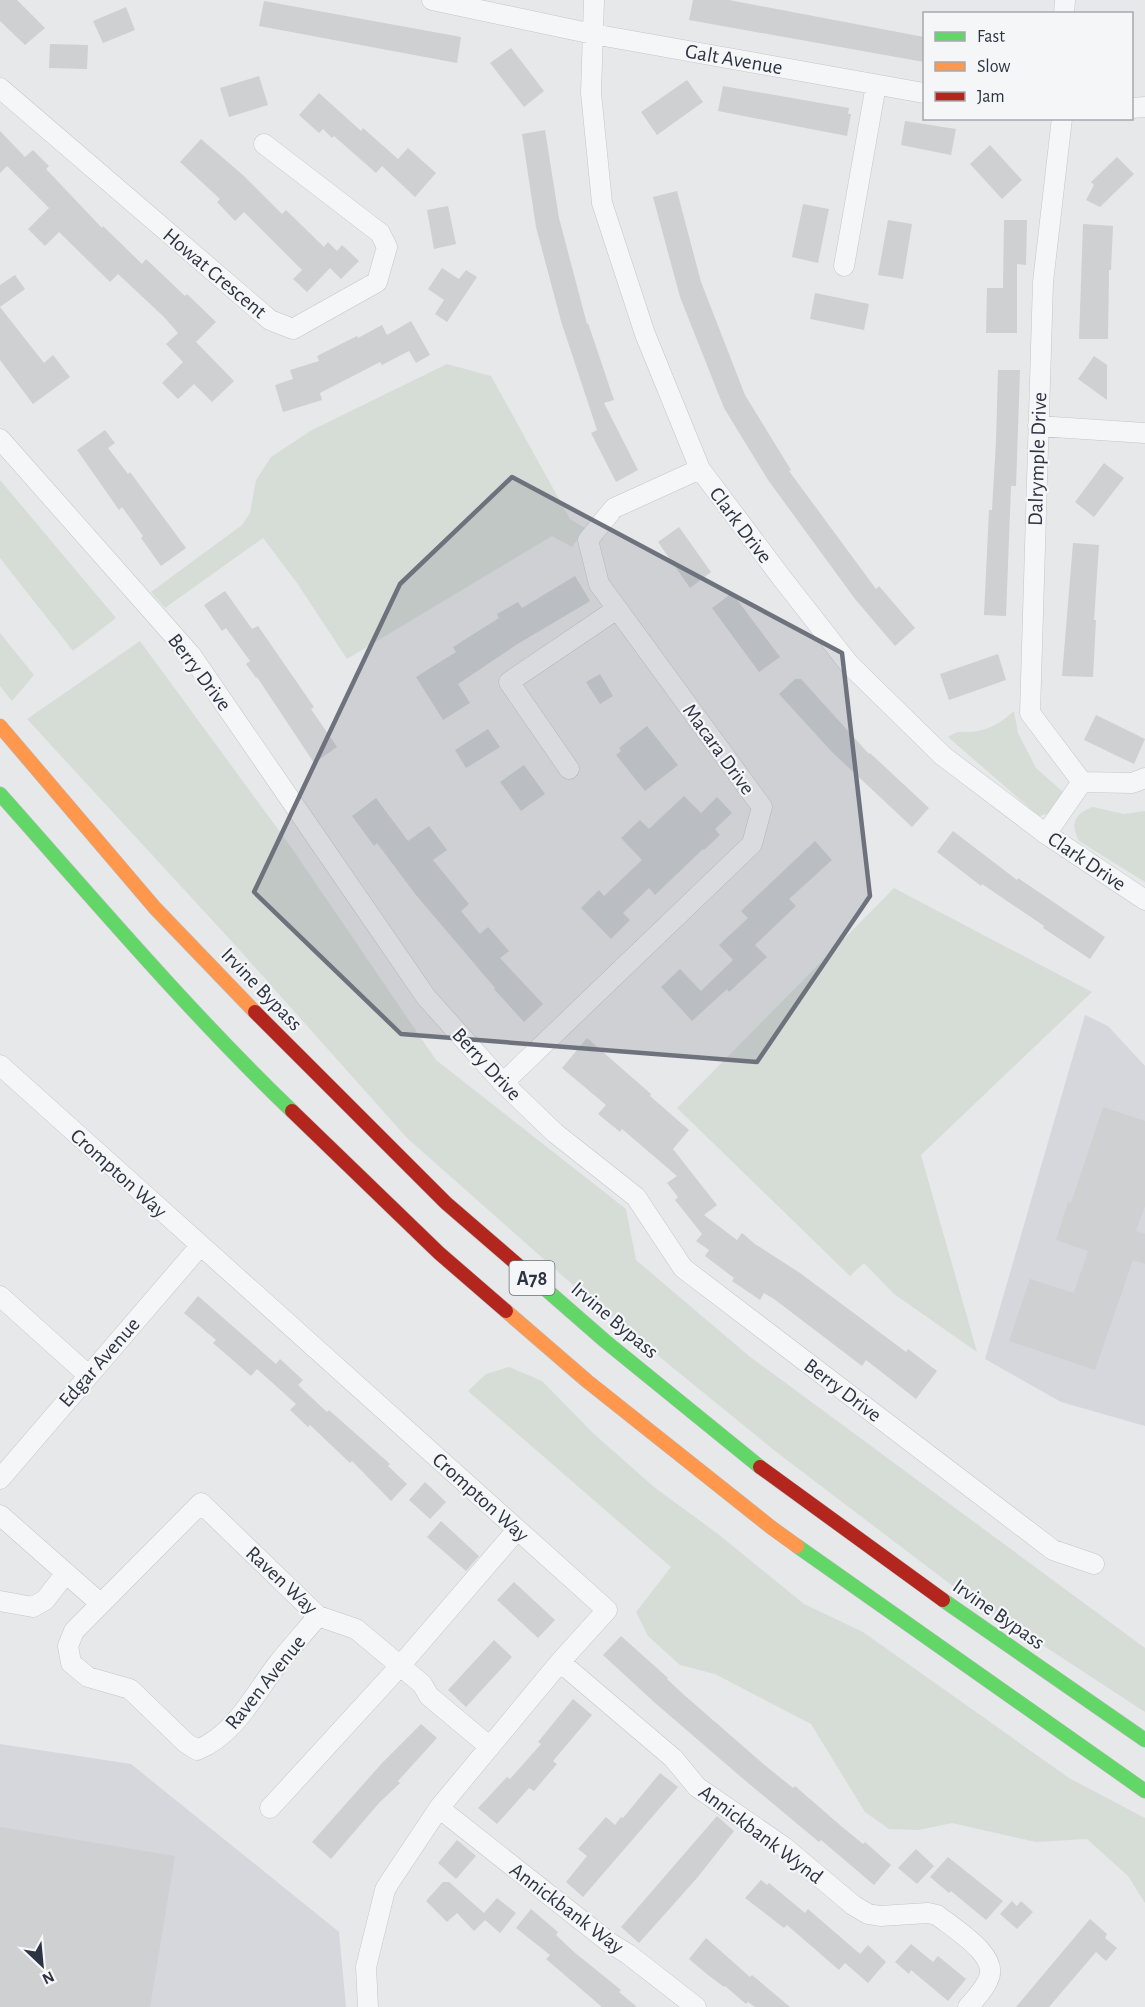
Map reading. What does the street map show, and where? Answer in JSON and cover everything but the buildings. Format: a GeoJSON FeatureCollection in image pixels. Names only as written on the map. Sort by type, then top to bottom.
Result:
{"type":"FeatureCollection","features":[{"type":"Feature","properties":{"kind":"highway","name":"Irvine Bypass"},"geometry":{"type":"LineString","coordinates":[[0,726],[155,908],[299,1058],[446,1203],[605,1341],[767,1473],[952,1607],[1145,1740]]}},
{"type":"Feature","properties":{"kind":"highway","name":"A78"},"geometry":{"type":"LineString","coordinates":[[0,794],[135,946],[265,1085],[439,1252],[587,1381],[772,1528],[1145,1791]]}},
{"type":"Feature","properties":{"kind":"street","name":"Galt Avenue"},"geometry":{"type":"LineString","coordinates":[[432,0],[593,34],[923,93]]}},
{"type":"Feature","properties":{"kind":"street","name":"Clark Drive"},"geometry":{"type":"LineString","coordinates":[[594,0],[591,93],[602,203],[645,334],[699,469],[849,664],[943,756],[1046,834],[1145,900]]}},
{"type":"Feature","properties":{"kind":"street"},"geometry":{"type":"LineString","coordinates":[[844,266],[876,85]]}},
{"type":"Feature","properties":{"kind":"street","name":"Howat Crescent"},"geometry":{"type":"LineString","coordinates":[[0,88],[270,320],[293,329],[377,282],[387,247],[380,233],[264,144]]}},
{"type":"Feature","properties":{"kind":"street","name":"Dalrymple Drive"},"geometry":{"type":"LineString","coordinates":[[1062,120],[1043,282],[1030,713],[1082,782]]}},
{"type":"Feature","properties":{"kind":"street"},"geometry":{"type":"LineString","coordinates":[[1038,426],[1145,433]]}},
{"type":"Feature","properties":{"kind":"street","name":"Berry Drive"},"geometry":{"type":"LineString","coordinates":[[0,439],[191,655],[426,997],[503,1083],[555,1133],[636,1197],[683,1268],[1053,1550],[1094,1564]]}},
{"type":"Feature","properties":{"kind":"street","name":"Macara Drive"},"geometry":{"type":"LineString","coordinates":[[503,1083],[752,844],[762,807],[599,584],[588,540],[614,508],[699,469]]}},
{"type":"Feature","properties":{"kind":"street"},"geometry":{"type":"LineString","coordinates":[[568,769],[509,682],[617,609]]}},
{"type":"Feature","properties":{"kind":"street"},"geometry":{"type":"LineString","coordinates":[[1046,834],[1082,782],[1132,783],[1145,778]]}},
{"type":"Feature","properties":{"kind":"street","name":"Crompton Way"},"geometry":{"type":"LineString","coordinates":[[0,1065],[607,1610],[560,1662],[439,1808],[385,1890],[366,1967],[368,2007]]}},
{"type":"Feature","properties":{"kind":"street","name":"Edgar Avenue"},"geometry":{"type":"LineString","coordinates":[[0,1479],[200,1246]]}},
{"type":"Feature","properties":{"kind":"street"},"geometry":{"type":"LineString","coordinates":[[0,1296],[88,1375]]}},
{"type":"Feature","properties":{"kind":"street","name":"Raven Way"},"geometry":{"type":"LineString","coordinates":[[101,1604],[201,1503],[318,1616],[356,1629],[422,1684],[429,1696],[490,1747]]}},
{"type":"Feature","properties":{"kind":"street"},"geometry":{"type":"LineString","coordinates":[[0,1515],[101,1604]]}},
{"type":"Feature","properties":{"kind":"street"},"geometry":{"type":"LineString","coordinates":[[270,1809],[400,1666],[517,1530]]}},
{"type":"Feature","properties":{"kind":"street"},"geometry":{"type":"LineString","coordinates":[[0,1601],[28,1606],[39,1605],[66,1574]]}},
{"type":"Feature","properties":{"kind":"street","name":"Raven Avenue"},"geometry":{"type":"LineString","coordinates":[[101,1604],[74,1631],[68,1646],[71,1663],[88,1677],[130,1689],[186,1743],[197,1750],[209,1745],[231,1729],[277,1665],[318,1616]]}},
{"type":"Feature","properties":{"kind":"street","name":"Annickbank Wynd"},"geometry":{"type":"LineString","coordinates":[[560,1662],[672,1758],[697,1787],[784,1847],[853,1905],[868,1914],[880,1916],[928,1913],[937,1915],[984,1954],[991,1964],[990,1979],[968,2007]]}},
{"type":"Feature","properties":{"kind":"street","name":"Annickbank Way"},"geometry":{"type":"LineString","coordinates":[[439,1808],[610,1943],[628,1954],[696,2007]]}},
{"type":"Feature","properties":{"kind":"highlighted area"},"geometry":{"type":"Polygon","coordinates":[[[512,477],[842,653],[870,896],[757,1062],[401,1034],[254,892],[400,584],[512,477]]]}},
{"type":"Feature","properties":{"kind":"shaded area"},"geometry":{"type":"Polygon","coordinates":[[[447,364],[491,376],[570,519],[585,528],[572,547],[552,536],[347,659],[297,583],[263,538],[165,608],[151,592],[242,525],[250,513],[256,480],[271,457],[312,430],[447,364]]]}},
{"type":"Feature","properties":{"kind":"shaded area"},"geometry":{"type":"Polygon","coordinates":[[[0,480],[116,618],[73,651],[0,558],[0,480]]]}},
{"type":"Feature","properties":{"kind":"shaded area"},"geometry":{"type":"Polygon","coordinates":[[[0,633],[34,675],[12,701],[0,686],[0,633]]]}},
{"type":"Feature","properties":{"kind":"shaded area"},"geometry":{"type":"Polygon","coordinates":[[[140,641],[291,847],[436,1060],[626,1209],[636,1260],[749,1356],[1145,1648],[1145,1712],[958,1590],[775,1451],[591,1301],[407,1138],[235,945],[27,719],[140,641]]]}},
{"type":"Feature","properties":{"kind":"shaded area"},"geometry":{"type":"Polygon","coordinates":[[[1014,711],[1018,733],[1036,768],[1063,792],[1057,811],[1039,816],[948,737],[957,732],[989,728],[1014,711]]]}},
{"type":"Feature","properties":{"kind":"shaded area"},"geometry":{"type":"Polygon","coordinates":[[[1093,807],[1124,814],[1145,811],[1145,882],[1079,841],[1074,825],[1076,820],[1078,816],[1093,807]]]}},
{"type":"Feature","properties":{"kind":"shaded area"},"geometry":{"type":"Polygon","coordinates":[[[894,888],[1092,992],[921,1155],[977,1352],[894,1294],[864,1263],[850,1276],[677,1108],[894,888]]]}},
{"type":"Feature","properties":{"kind":"shaded area"},"geometry":{"type":"Polygon","coordinates":[[[1085,1015],[1108,1026],[1145,1066],[1145,1426],[1061,1402],[985,1359],[1085,1015]]]}},
{"type":"Feature","properties":{"kind":"shaded area"},"geometry":{"type":"Polygon","coordinates":[[[509,1367],[542,1381],[594,1434],[654,1487],[718,1534],[804,1604],[863,1632],[1069,1778],[1145,1818],[1145,1903],[1128,1876],[1087,1839],[1036,1842],[952,1823],[919,1830],[889,1829],[865,1812],[811,1724],[715,1674],[680,1665],[648,1636],[636,1612],[671,1567],[468,1391],[486,1374],[509,1367]]]}},
{"type":"Feature","properties":{"kind":"shaded area"},"geometry":{"type":"Polygon","coordinates":[[[0,1744],[131,1764],[339,1932],[346,2007],[0,2007],[0,1744]]]}},
{"type":"Feature","properties":{"kind":"traffic: fast"},"geometry":{"type":"LineString","coordinates":[[0,794],[179,995],[292,1111]]}},
{"type":"Feature","properties":{"kind":"traffic: fast"},"geometry":{"type":"LineString","coordinates":[[534,1279],[605,1341],[760,1467]]}},
{"type":"Feature","properties":{"kind":"traffic: fast"},"geometry":{"type":"LineString","coordinates":[[797,1546],[1145,1791]]}},
{"type":"Feature","properties":{"kind":"traffic: fast"},"geometry":{"type":"LineString","coordinates":[[943,1600],[1145,1740]]}},
{"type":"Feature","properties":{"kind":"traffic: slow"},"geometry":{"type":"LineString","coordinates":[[0,726],[155,908],[255,1012]]}},
{"type":"Feature","properties":{"kind":"traffic: slow"},"geometry":{"type":"LineString","coordinates":[[506,1311],[587,1381],[797,1546]]}},
{"type":"Feature","properties":{"kind":"traffic: jam"},"geometry":{"type":"LineString","coordinates":[[255,1012],[446,1203],[534,1279]]}},
{"type":"Feature","properties":{"kind":"traffic: jam"},"geometry":{"type":"LineString","coordinates":[[292,1111],[439,1253],[506,1311]]}},
{"type":"Feature","properties":{"kind":"traffic: jam"},"geometry":{"type":"LineString","coordinates":[[760,1467],[943,1600]]}}]}
